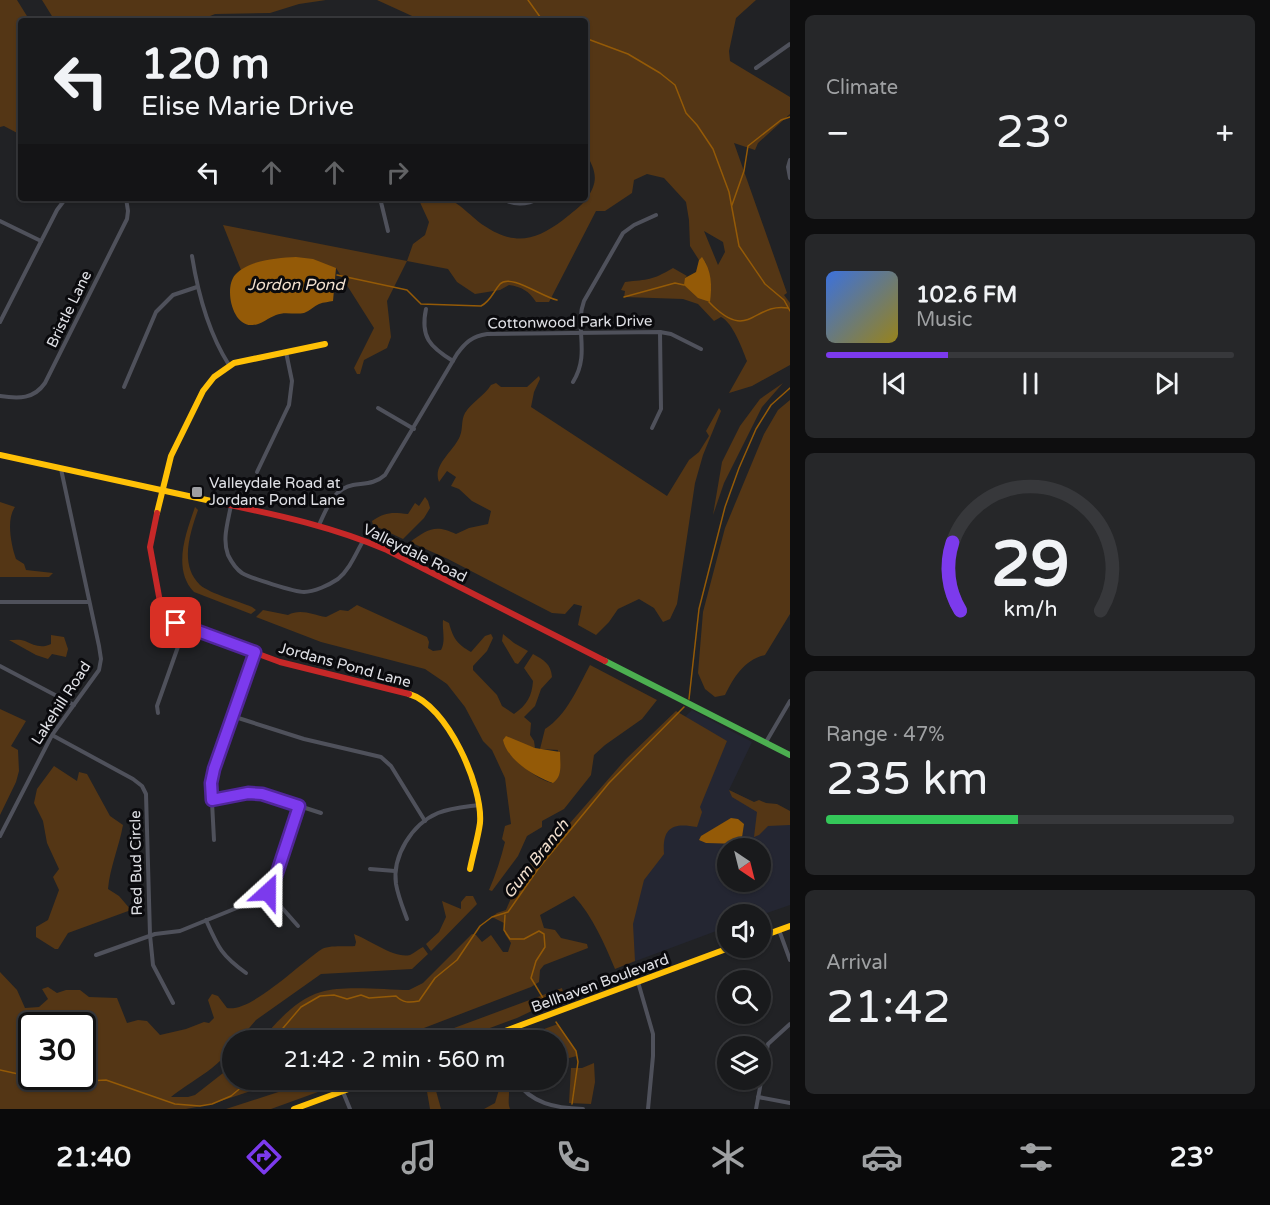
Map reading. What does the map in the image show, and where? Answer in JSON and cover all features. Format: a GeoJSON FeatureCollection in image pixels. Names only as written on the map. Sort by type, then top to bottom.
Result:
{"type":"FeatureCollection","features":[{"type":"Feature","properties":{"kind":"street"},"geometry":{"type":"LineString","coordinates":[[756,68],[790,44]]}},
{"type":"Feature","properties":{"kind":"street"},"geometry":{"type":"LineString","coordinates":[[790,160],[790,178]]}},
{"type":"Feature","properties":{"kind":"street"},"geometry":{"type":"LineString","coordinates":[[0,322],[40,242],[64,201]]}},
{"type":"Feature","properties":{"kind":"street","name":"Bristle Lane"},"geometry":{"type":"LineString","coordinates":[[0,396],[15,398],[33,395],[45,383],[127,219],[126,201]]}},
{"type":"Feature","properties":{"kind":"street"},"geometry":{"type":"LineString","coordinates":[[381,201],[388,231]]}},
{"type":"Feature","properties":{"kind":"street"},"geometry":{"type":"LineString","coordinates":[[510,201],[526,204],[533,201]]}},
{"type":"Feature","properties":{"kind":"street"},"geometry":{"type":"LineString","coordinates":[[573,382],[582,361],[583,305],[628,229],[656,214]]}},
{"type":"Feature","properties":{"kind":"street"},"geometry":{"type":"LineString","coordinates":[[0,221],[40,242]]}},
{"type":"Feature","properties":{"kind":"street"},"geometry":{"type":"LineString","coordinates":[[192,256],[197,287],[209,326],[229,365]]}},
{"type":"Feature","properties":{"kind":"street"},"geometry":{"type":"LineString","coordinates":[[124,387],[156,312],[173,295],[197,287]]}},
{"type":"Feature","properties":{"kind":"street"},"geometry":{"type":"LineString","coordinates":[[426,309],[424,321],[429,342],[439,353],[453,362]]}},
{"type":"Feature","properties":{"kind":"street"},"geometry":{"type":"LineString","coordinates":[[652,428],[661,409],[660,332]]}},
{"type":"Feature","properties":{"kind":"street","name":"Cottonwood Park Drive"},"geometry":{"type":"LineString","coordinates":[[319,525],[337,493],[353,485],[376,481],[385,475],[453,362],[466,343],[479,336],[660,332],[671,334],[700,349]]}},
{"type":"Feature","properties":{"kind":"street","name":"Jordans Pond Lane"},"geometry":{"type":"LineString","coordinates":[[326,344],[247,359],[229,365],[213,377],[198,400],[171,456],[150,547],[160,602],[164,612],[184,627],[311,671],[403,692],[416,696],[426,703],[440,718],[471,771],[479,805],[480,822],[470,869]]}},
{"type":"Feature","properties":{"kind":"street"},"geometry":{"type":"LineString","coordinates":[[257,472],[288,405],[292,381],[286,351]]}},
{"type":"Feature","properties":{"kind":"street"},"geometry":{"type":"LineString","coordinates":[[378,408],[414,429]]}},
{"type":"Feature","properties":{"kind":"street","name":"Valleydale Road"},"geometry":{"type":"LineString","coordinates":[[0,455],[319,525],[364,540],[790,755]]}},
{"type":"Feature","properties":{"kind":"street","name":"Lakehill Road"},"geometry":{"type":"LineString","coordinates":[[0,836],[52,735],[95,677],[100,666],[99,646],[62,469]]}},
{"type":"Feature","properties":{"kind":"street"},"geometry":{"type":"LineString","coordinates":[[231,505],[225,540],[233,564],[242,573],[294,590],[304,592],[316,590],[338,578],[348,567],[364,540]]}},
{"type":"Feature","properties":{"kind":"street"},"geometry":{"type":"LineString","coordinates":[[0,602],[89,602]]}},
{"type":"Feature","properties":{"kind":"street"},"geometry":{"type":"LineString","coordinates":[[158,712],[157,706],[184,627]]}},
{"type":"Feature","properties":{"kind":"street"},"geometry":{"type":"LineString","coordinates":[[214,840],[211,783],[214,769],[255,652]]}},
{"type":"Feature","properties":{"kind":"street"},"geometry":{"type":"LineString","coordinates":[[0,666],[74,705]]}},
{"type":"Feature","properties":{"kind":"street"},"geometry":{"type":"LineString","coordinates":[[766,743],[790,701]]}},
{"type":"Feature","properties":{"kind":"street"},"geometry":{"type":"LineString","coordinates":[[232,716],[304,739],[381,757],[391,766],[424,820]]}},
{"type":"Feature","properties":{"kind":"street","name":"Red Bud Circle"},"geometry":{"type":"LineString","coordinates":[[52,735],[133,778],[142,786],[146,794],[150,935],[155,972],[173,1003]]}},
{"type":"Feature","properties":{"kind":"street"},"geometry":{"type":"LineString","coordinates":[[212,800],[248,793],[262,794],[321,813]]}},
{"type":"Feature","properties":{"kind":"street"},"geometry":{"type":"LineString","coordinates":[[407,919],[398,894],[395,871],[407,840],[424,820],[436,814],[451,809],[479,805]]}},
{"type":"Feature","properties":{"kind":"street"},"geometry":{"type":"LineString","coordinates":[[96,956],[150,935],[180,931],[261,898],[268,892],[275,879],[299,806]]}},
{"type":"Feature","properties":{"kind":"street"},"geometry":{"type":"LineString","coordinates":[[370,869],[395,871]]}},
{"type":"Feature","properties":{"kind":"street"},"geometry":{"type":"LineString","coordinates":[[268,892],[298,926]]}},
{"type":"Feature","properties":{"kind":"street"},"geometry":{"type":"LineString","coordinates":[[206,920],[222,954],[246,973]]}},
{"type":"Feature","properties":{"kind":"street"},"geometry":{"type":"LineString","coordinates":[[771,933],[790,926]]}},
{"type":"Feature","properties":{"kind":"street"},"geometry":{"type":"LineString","coordinates":[[779,930],[790,960]]}},
{"type":"Feature","properties":{"kind":"street","name":"Bellhaven Boulevard"},"geometry":{"type":"LineString","coordinates":[[515,1030],[717,952]]}},
{"type":"Feature","properties":{"kind":"street"},"geometry":{"type":"LineString","coordinates":[[638,982],[652,1034],[653,1056],[648,1109]]}},
{"type":"Feature","properties":{"kind":"street"},"geometry":{"type":"LineString","coordinates":[[756,1109],[768,1044],[790,1024]]}},
{"type":"Feature","properties":{"kind":"street"},"geometry":{"type":"LineString","coordinates":[[523,1090],[540,1103],[583,1109]]}},
{"type":"Feature","properties":{"kind":"street"},"geometry":{"type":"LineString","coordinates":[[294,1109],[343,1091],[350,1109]]}},
{"type":"Feature","properties":{"kind":"street"},"geometry":{"type":"LineString","coordinates":[[758,1097],[790,1103]]}},
{"type":"Feature","properties":{"kind":"shaded area"},"geometry":{"type":"Polygon","coordinates":[[[0,0],[17,0],[28,18],[18,18],[18,133],[4,126],[0,127],[0,0]]]}},
{"type":"Feature","properties":{"kind":"shaded area"},"geometry":{"type":"Polygon","coordinates":[[[42,0],[326,0],[299,4],[270,13],[215,14],[205,18],[53,18],[42,0]]]}},
{"type":"Feature","properties":{"kind":"shaded area"},"geometry":{"type":"Polygon","coordinates":[[[377,0],[756,0],[736,18],[729,51],[730,61],[790,97],[790,114],[758,143],[755,150],[734,143],[787,293],[784,295],[790,303],[790,365],[752,386],[729,393],[747,361],[737,336],[725,320],[721,317],[714,321],[698,304],[683,299],[624,297],[625,291],[621,290],[625,282],[650,279],[673,268],[687,276],[685,278],[687,283],[694,293],[710,301],[706,263],[702,258],[699,260],[690,246],[686,202],[664,178],[647,174],[634,180],[632,193],[605,211],[596,211],[549,302],[536,302],[525,290],[509,285],[500,290],[475,294],[457,282],[448,269],[407,261],[413,244],[425,235],[429,222],[419,201],[453,201],[494,232],[515,238],[534,236],[553,227],[584,201],[588,201],[595,180],[588,158],[588,18],[416,18],[377,0]],[[704,231],[718,265],[725,252],[723,242],[704,231]]]}},
{"type":"Feature","properties":{"kind":"shaded area"},"geometry":{"type":"Polygon","coordinates":[[[223,225],[407,261],[387,301],[391,337],[387,348],[364,360],[360,374],[357,374],[354,368],[374,328],[336,268],[248,266],[241,270],[223,225]]]}},
{"type":"Feature","properties":{"kind":"shaded area"},"geometry":{"type":"Polygon","coordinates":[[[539,376],[531,407],[667,496],[689,460],[699,452],[709,436],[706,431],[719,408],[721,411],[703,455],[695,483],[677,604],[670,619],[663,622],[654,608],[639,599],[618,609],[596,635],[578,625],[582,606],[574,604],[565,614],[552,613],[410,542],[432,529],[442,529],[456,534],[469,528],[488,524],[491,511],[451,486],[456,477],[447,471],[439,482],[438,470],[460,436],[465,413],[491,385],[496,383],[501,387],[527,387],[539,376]]]}},
{"type":"Feature","properties":{"kind":"shaded area"},"geometry":{"type":"Polygon","coordinates":[[[783,383],[762,407],[724,483],[713,515],[722,462],[740,426],[760,399],[783,383]]]}},
{"type":"Feature","properties":{"kind":"shaded area"},"geometry":{"type":"Polygon","coordinates":[[[790,400],[790,614],[765,655],[745,665],[725,695],[715,697],[705,689],[698,673],[703,612],[725,528],[764,434],[778,410],[790,400]]]}},
{"type":"Feature","properties":{"kind":"shaded area"},"geometry":{"type":"Polygon","coordinates":[[[425,497],[430,508],[424,518],[403,539],[373,525],[372,521],[385,514],[408,514],[415,503],[419,506],[425,497]]]}},
{"type":"Feature","properties":{"kind":"shaded area"},"geometry":{"type":"Polygon","coordinates":[[[0,502],[15,507],[10,525],[16,559],[24,564],[26,570],[53,573],[49,577],[0,577],[0,502]]]}},
{"type":"Feature","properties":{"kind":"shaded area"},"geometry":{"type":"Polygon","coordinates":[[[195,507],[198,510],[188,549],[188,559],[194,577],[200,585],[211,591],[252,607],[256,610],[251,614],[194,592],[187,583],[182,562],[183,551],[195,507]]]}},
{"type":"Feature","properties":{"kind":"shaded area"},"geometry":{"type":"Polygon","coordinates":[[[357,605],[427,637],[428,648],[433,651],[441,650],[442,647],[443,620],[449,623],[459,643],[471,652],[485,636],[491,634],[493,638],[487,651],[473,666],[473,670],[497,695],[502,706],[514,714],[528,700],[531,691],[533,681],[524,668],[533,654],[546,663],[552,677],[541,689],[535,706],[524,717],[531,723],[530,735],[535,748],[523,744],[509,753],[534,775],[552,783],[558,750],[540,749],[545,729],[566,708],[590,665],[657,700],[642,719],[594,755],[591,775],[564,809],[542,821],[542,827],[527,836],[518,856],[492,891],[489,890],[505,842],[502,839],[505,826],[511,824],[505,778],[492,750],[483,741],[465,707],[447,684],[425,669],[321,642],[256,617],[263,610],[288,615],[302,612],[326,617],[340,610],[348,611],[357,605]]]}},
{"type":"Feature","properties":{"kind":"shaded area"},"geometry":{"type":"Polygon","coordinates":[[[503,634],[528,651],[518,664],[515,663],[502,641],[503,634]]]}},
{"type":"Feature","properties":{"kind":"shaded area"},"geometry":{"type":"Polygon","coordinates":[[[51,635],[64,637],[68,649],[66,657],[52,654],[48,659],[9,640],[21,640],[44,646],[51,644],[51,635]]]}},
{"type":"Feature","properties":{"kind":"shaded area"},"geometry":{"type":"Polygon","coordinates":[[[0,709],[26,721],[11,746],[18,750],[19,771],[0,815],[0,709]]]}},
{"type":"Feature","properties":{"kind":"shaded area"},"geometry":{"type":"Polygon","coordinates":[[[692,710],[752,742],[729,790],[790,819],[790,905],[771,912],[771,904],[717,904],[717,931],[617,968],[589,810],[692,710]]]}},
{"type":"Feature","properties":{"kind":"shaded area"},"geometry":{"type":"Polygon","coordinates":[[[676,711],[727,741],[700,807],[702,812],[697,827],[681,825],[670,829],[665,838],[664,854],[644,880],[633,924],[635,961],[615,969],[592,921],[574,896],[540,915],[544,928],[555,930],[561,938],[587,944],[588,948],[544,965],[540,970],[539,982],[531,987],[419,1030],[270,1030],[303,1000],[321,992],[352,988],[409,990],[423,983],[472,934],[482,942],[491,935],[503,952],[508,952],[511,943],[505,934],[504,923],[492,917],[506,910],[524,873],[549,840],[570,823],[626,759],[676,711]]]}},
{"type":"Feature","properties":{"kind":"shaded area"},"geometry":{"type":"Polygon","coordinates":[[[54,766],[77,781],[79,772],[87,774],[110,816],[123,825],[108,889],[119,896],[131,910],[68,933],[58,949],[36,937],[36,927],[48,920],[59,890],[53,877],[59,869],[47,843],[43,821],[34,803],[37,789],[54,766]]]}},
{"type":"Feature","properties":{"kind":"shaded area"},"geometry":{"type":"Polygon","coordinates":[[[729,790],[754,802],[759,800],[777,804],[790,811],[790,825],[768,826],[754,837],[757,812],[732,797],[729,790]]]}},
{"type":"Feature","properties":{"kind":"shaded area"},"geometry":{"type":"Polygon","coordinates":[[[466,896],[473,896],[477,904],[431,951],[426,944],[439,932],[446,917],[442,901],[461,909],[461,902],[466,896]]]}},
{"type":"Feature","properties":{"kind":"shaded area"},"geometry":{"type":"Polygon","coordinates":[[[354,934],[397,954],[410,955],[423,947],[428,954],[412,969],[321,974],[256,1020],[247,1030],[222,1030],[222,1059],[171,1097],[195,1095],[222,1074],[222,1090],[253,1090],[212,1104],[186,1109],[0,1109],[0,972],[17,990],[25,1008],[39,1007],[48,999],[42,989],[48,987],[57,993],[66,990],[80,990],[89,997],[117,998],[127,1023],[138,1020],[147,1021],[160,1035],[204,1022],[209,1023],[214,1018],[208,1000],[212,994],[218,996],[227,1008],[249,1003],[322,949],[355,946],[354,934]]]}},
{"type":"Feature","properties":{"kind":"shaded area"},"geometry":{"type":"Polygon","coordinates":[[[562,988],[563,992],[557,999],[485,1030],[449,1030],[562,988]]]}},
{"type":"Feature","properties":{"kind":"shaded area"},"geometry":{"type":"Polygon","coordinates":[[[558,1024],[562,1030],[543,1030],[558,1024]]]}},
{"type":"Feature","properties":{"kind":"shaded area"},"geometry":{"type":"Polygon","coordinates":[[[567,1038],[576,1051],[577,1056],[567,1058],[567,1038]]]}},
{"type":"Feature","properties":{"kind":"shaded area"},"geometry":{"type":"Polygon","coordinates":[[[594,1063],[595,1082],[591,1104],[569,1103],[571,1068],[582,1068],[594,1063]]]}},
{"type":"Feature","properties":{"kind":"shaded area"},"geometry":{"type":"Polygon","coordinates":[[[284,1090],[323,1090],[271,1109],[226,1109],[284,1090]]]}},
{"type":"Feature","properties":{"kind":"shaded area"},"geometry":{"type":"Polygon","coordinates":[[[427,1090],[436,1090],[441,1109],[430,1109],[427,1090]]]}},
{"type":"Feature","properties":{"kind":"shaded area"},"geometry":{"type":"Polygon","coordinates":[[[499,1090],[509,1090],[510,1109],[484,1109],[495,1103],[499,1090]]]}},
{"type":"Feature","properties":{"kind":"water","name":"Jordon Pond"},"geometry":{"type":"Polygon","coordinates":[[[296,257],[313,259],[336,268],[333,301],[319,304],[304,313],[279,314],[254,325],[244,323],[239,319],[230,297],[230,288],[235,275],[255,263],[296,257]]]}},
{"type":"Feature","properties":{"kind":"water"},"geometry":{"type":"Polygon","coordinates":[[[702,257],[708,268],[710,279],[710,302],[698,298],[684,285],[685,278],[696,272],[702,257]]]}},
{"type":"Feature","properties":{"kind":"water"},"geometry":{"type":"Polygon","coordinates":[[[506,736],[535,748],[560,752],[560,769],[556,780],[553,783],[546,780],[530,772],[516,761],[503,740],[506,736]]]}},
{"type":"Feature","properties":{"kind":"water"},"geometry":{"type":"Polygon","coordinates":[[[731,818],[738,819],[744,824],[742,838],[717,838],[717,843],[706,843],[699,840],[701,836],[731,818]]]}},
{"type":"Feature","properties":{"kind":"waterway"},"geometry":{"type":"LineString","coordinates":[[528,0],[541,18]]}},
{"type":"Feature","properties":{"kind":"waterway"},"geometry":{"type":"LineString","coordinates":[[588,39],[628,54],[675,85],[686,113],[713,149],[729,192],[739,246],[765,284],[784,300],[790,311]]}},
{"type":"Feature","properties":{"kind":"waterway"},"geometry":{"type":"LineString","coordinates":[[732,205],[744,171],[748,146],[781,120],[790,117]]}},
{"type":"Feature","properties":{"kind":"waterway"},"geometry":{"type":"LineString","coordinates":[[337,275],[407,290],[421,304],[481,306],[505,281],[518,283],[557,300]]}},
{"type":"Feature","properties":{"kind":"waterway"},"geometry":{"type":"LineString","coordinates":[[624,297],[675,283],[684,285]]}},
{"type":"Feature","properties":{"kind":"waterway"},"geometry":{"type":"LineString","coordinates":[[709,302],[722,314],[733,320],[742,321],[767,310],[788,308]]}},
{"type":"Feature","properties":{"kind":"waterway","name":"Gum Branch"},"geometry":{"type":"LineString","coordinates":[[689,699],[699,609],[725,507],[756,429],[771,405],[790,388]]}},
{"type":"Feature","properties":{"kind":"waterway","name":"Gum Branch"},"geometry":{"type":"LineString","coordinates":[[281,1030],[301,1007],[320,996],[334,995],[347,999],[361,995],[369,998],[396,996],[406,1002],[419,1001],[435,978],[457,960],[480,926],[492,917],[508,912],[538,869],[609,783],[684,707]]}},
{"type":"Feature","properties":{"kind":"waterway"},"geometry":{"type":"LineString","coordinates":[[505,915],[504,930],[510,939],[524,939],[539,931],[544,934],[545,947],[536,961],[531,978],[546,1003]]}},
{"type":"Feature","properties":{"kind":"waterway"},"geometry":{"type":"LineString","coordinates":[[556,1022],[576,1051],[578,1062],[572,1104]]}},
{"type":"Feature","properties":{"kind":"waterway","name":"Gum Branch"},"geometry":{"type":"LineString","coordinates":[[0,1070],[18,1074]]}},
{"type":"Feature","properties":{"kind":"waterway","name":"Gum Branch"},"geometry":{"type":"LineString","coordinates":[[96,1081],[106,1080],[175,1104],[200,1106],[212,1104],[231,1096],[238,1090]]}},
{"type":"Feature","properties":{"kind":"traffic: fast"},"geometry":{"type":"LineString","coordinates":[[605,661],[790,755]]}},
{"type":"Feature","properties":{"kind":"traffic: slow"},"geometry":{"type":"LineString","coordinates":[[157,513],[171,456],[203,391],[214,377],[234,363],[325,344]]}},
{"type":"Feature","properties":{"kind":"traffic: slow"},"geometry":{"type":"LineString","coordinates":[[0,455],[225,504]]}},
{"type":"Feature","properties":{"kind":"traffic: slow"},"geometry":{"type":"LineString","coordinates":[[409,694],[423,701],[449,730],[460,749],[476,789],[480,823],[470,869]]}},
{"type":"Feature","properties":{"kind":"traffic: slow"},"geometry":{"type":"LineString","coordinates":[[771,933],[790,926]]}},
{"type":"Feature","properties":{"kind":"traffic: slow"},"geometry":{"type":"LineString","coordinates":[[508,1030],[717,952]]}},
{"type":"Feature","properties":{"kind":"traffic: slow"},"geometry":{"type":"LineString","coordinates":[[294,1109],[346,1090]]}},
{"type":"Feature","properties":{"kind":"traffic: jam"},"geometry":{"type":"LineString","coordinates":[[225,504],[327,529],[387,550],[605,661]]}},
{"type":"Feature","properties":{"kind":"traffic: jam"},"geometry":{"type":"LineString","coordinates":[[157,513],[150,547],[160,602],[169,618],[185,627],[280,662],[409,694]]}},
{"type":"Feature","properties":{"kind":"place","name":"Valleydale Road at Jordans Pond Lane"},"geometry":{"type":"Point","coordinates":[197,492]}},
{"type":"Feature","properties":{"kind":"route"},"geometry":{"type":"LineString","coordinates":[[176,623],[255,652],[211,783],[212,800],[248,793],[262,794],[299,806],[275,879],[268,892]]}}]}
